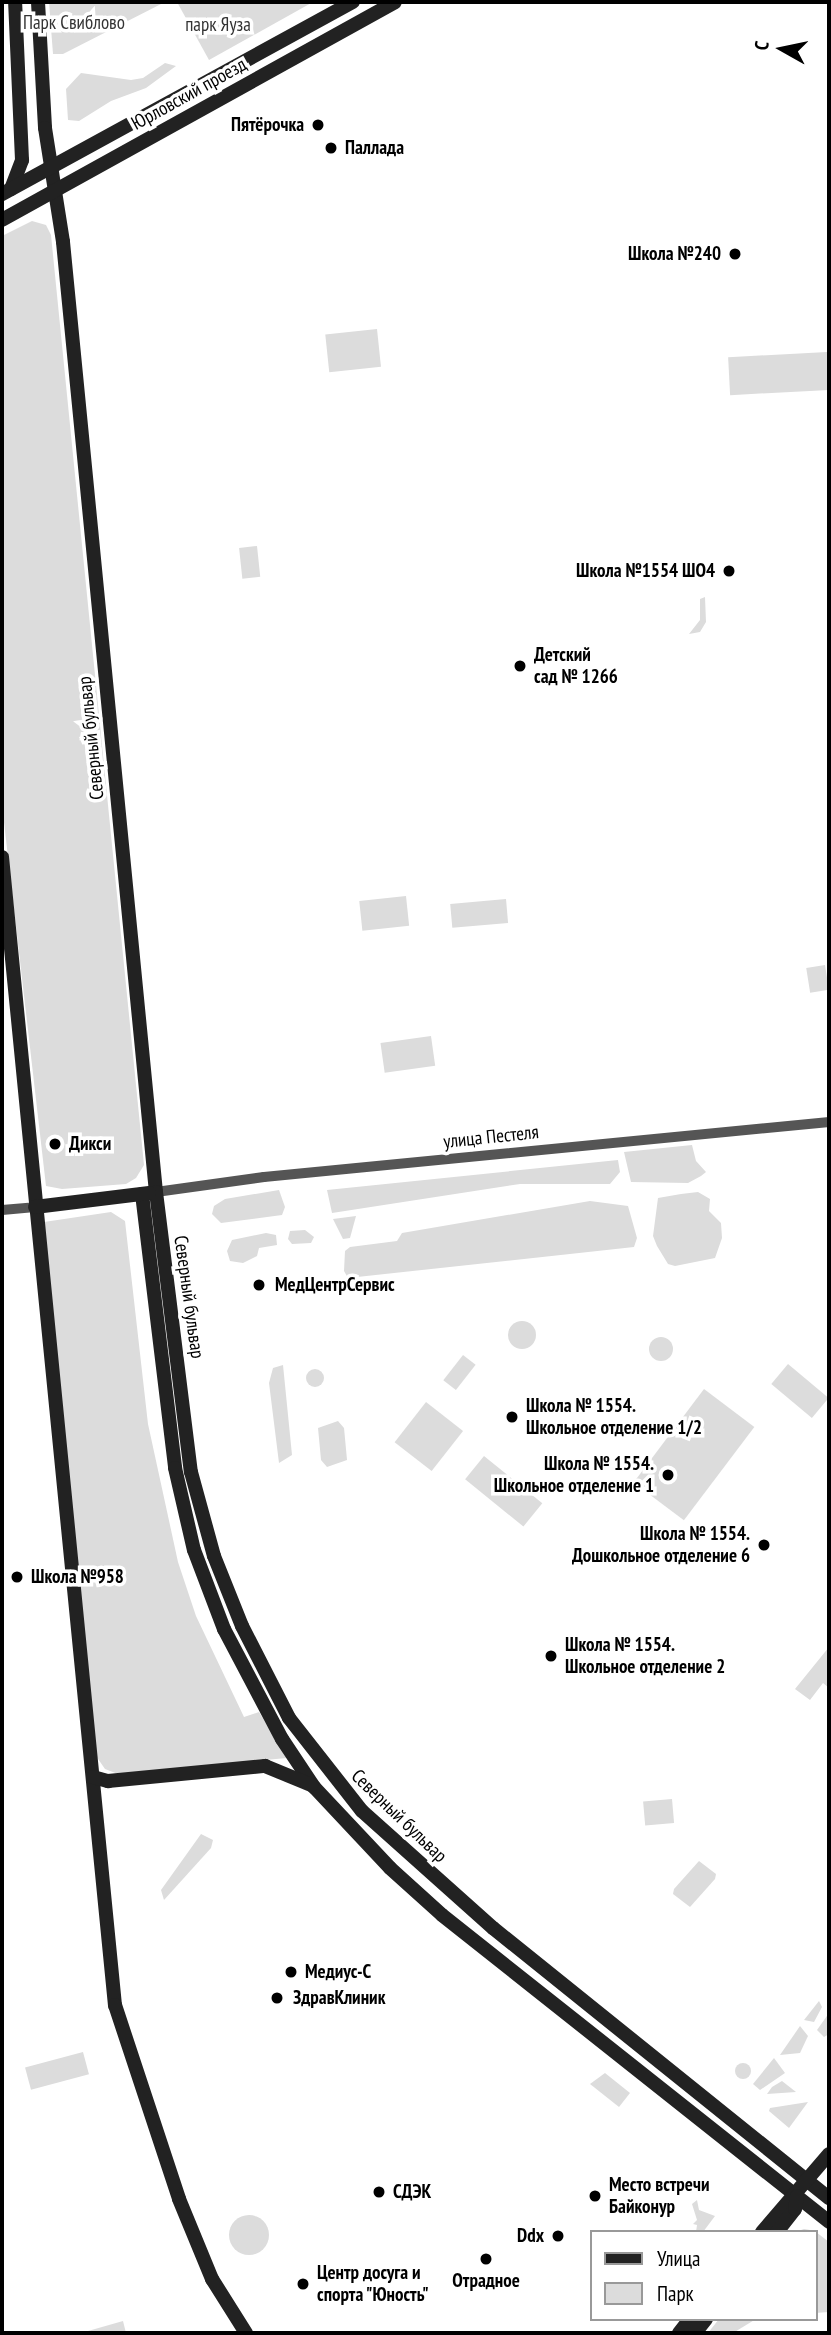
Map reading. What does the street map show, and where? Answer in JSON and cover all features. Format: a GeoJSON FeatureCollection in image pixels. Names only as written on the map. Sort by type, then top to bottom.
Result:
{"type":"FeatureCollection","features":[{"type":"Feature","properties":{"kind":"main road"},"geometry":{"type":"LineString","coordinates":[[6,192],[22,160],[15,2]]}},
{"type":"Feature","properties":{"kind":"main road","name":"Северный бульвар"},"geometry":{"type":"LineString","coordinates":[[38,2],[44,128],[56,190],[175,1468],[194,1550],[224,1629],[281,1738],[314,1787],[390,1868],[450,1921],[829,2222]]}},
{"type":"Feature","properties":{"kind":"main road","name":"Юрловский проезд"},"geometry":{"type":"LineString","coordinates":[[6,192],[353,2]]}},
{"type":"Feature","properties":{"kind":"main road","name":"Юрловский проезд"},"geometry":{"type":"LineString","coordinates":[[2,220],[395,2]]}},
{"type":"Feature","properties":{"kind":"main road"},"geometry":{"type":"LineString","coordinates":[[2,857],[115,2005],[179,2199],[212,2279],[246,2333]]}},
{"type":"Feature","properties":{"kind":"main road"},"geometry":{"type":"LineString","coordinates":[[35,1207],[149,1193]]}},
{"type":"Feature","properties":{"kind":"main road","name":"Северный бульвар"},"geometry":{"type":"LineString","coordinates":[[149,1193],[191,1472],[214,1556],[237,1615],[289,1718],[362,1811],[398,1846],[829,2198]]}},
{"type":"Feature","properties":{"kind":"main road"},"geometry":{"type":"LineString","coordinates":[[93,1777],[108,1781],[265,1766],[314,1787]]}},
{"type":"Feature","properties":{"kind":"main road"},"geometry":{"type":"LineString","coordinates":[[764,2230],[786,2202],[797,2196],[829,2154]]}},
{"type":"Feature","properties":{"kind":"main road"},"geometry":{"type":"LineString","coordinates":[[779,2230],[795,2209],[797,2196]]}},
{"type":"Feature","properties":{"kind":"street","name":"улица Пестеля"},"geometry":{"type":"LineString","coordinates":[[149,1193],[252,1178],[829,1122]]}},
{"type":"Feature","properties":{"kind":"street"},"geometry":{"type":"LineString","coordinates":[[2,1210],[35,1207]]}},
{"type":"Feature","properties":{"kind":"green space","name":"парк Яуза"},"geometry":{"type":"Polygon","coordinates":[[[49,2],[165,2],[63,54],[53,54],[49,2]]]}},
{"type":"Feature","properties":{"kind":"green space","name":"парк Яуза"},"geometry":{"type":"Polygon","coordinates":[[[177,2],[313,2],[209,60],[177,2]]]}},
{"type":"Feature","properties":{"kind":"green space"},"geometry":{"type":"Polygon","coordinates":[[[165,63],[176,66],[146,88],[111,101],[79,121],[68,120],[66,89],[81,73],[131,80],[143,78],[165,63]]]}},
{"type":"Feature","properties":{"kind":"green space"},"geometry":{"type":"Polygon","coordinates":[[[32,221],[46,225],[51,235],[144,1165],[136,1178],[126,1184],[62,1189],[46,1186],[2,805],[2,236],[32,221]]]}},
{"type":"Feature","properties":{"kind":"green space"},"geometry":{"type":"Polygon","coordinates":[[[377,329],[381,367],[329,372],[325,334],[377,329]]]}},
{"type":"Feature","properties":{"kind":"green space"},"geometry":{"type":"Polygon","coordinates":[[[827,352],[829,390],[730,395],[728,357],[827,352]]]}},
{"type":"Feature","properties":{"kind":"green space"},"geometry":{"type":"Polygon","coordinates":[[[257,546],[260,577],[242,579],[239,548],[257,546]]]}},
{"type":"Feature","properties":{"kind":"green space"},"geometry":{"type":"Polygon","coordinates":[[[705,597],[706,622],[700,632],[689,634],[700,620],[700,599],[705,597]]]}},
{"type":"Feature","properties":{"kind":"green space"},"geometry":{"type":"Polygon","coordinates":[[[406,896],[409,926],[362,931],[359,901],[406,896]]]}},
{"type":"Feature","properties":{"kind":"green space"},"geometry":{"type":"Polygon","coordinates":[[[506,899],[508,923],[452,928],[450,904],[506,899]]]}},
{"type":"Feature","properties":{"kind":"green space"},"geometry":{"type":"Polygon","coordinates":[[[825,965],[829,990],[810,993],[806,968],[825,965]]]}},
{"type":"Feature","properties":{"kind":"green space"},"geometry":{"type":"Polygon","coordinates":[[[431,1036],[435,1066],[385,1073],[380,1043],[431,1036]]]}},
{"type":"Feature","properties":{"kind":"green space"},"geometry":{"type":"Polygon","coordinates":[[[692,1145],[696,1161],[706,1172],[701,1176],[688,1183],[631,1182],[624,1152],[692,1145]]]}},
{"type":"Feature","properties":{"kind":"green space"},"geometry":{"type":"Polygon","coordinates":[[[618,1160],[620,1172],[610,1184],[520,1184],[332,1213],[327,1190],[618,1160]]]}},
{"type":"Feature","properties":{"kind":"green space"},"geometry":{"type":"Polygon","coordinates":[[[279,1190],[285,1207],[282,1215],[221,1223],[212,1214],[214,1206],[225,1199],[279,1190]]]}},
{"type":"Feature","properties":{"kind":"green space"},"geometry":{"type":"Polygon","coordinates":[[[698,1192],[710,1199],[709,1211],[721,1223],[722,1238],[715,1258],[675,1266],[668,1264],[657,1246],[653,1236],[658,1198],[698,1192]]]}},
{"type":"Feature","properties":{"kind":"green space"},"geometry":{"type":"Polygon","coordinates":[[[590,1201],[628,1206],[637,1238],[634,1247],[348,1278],[344,1271],[345,1251],[350,1247],[397,1241],[402,1233],[590,1201]]]}},
{"type":"Feature","properties":{"kind":"green space"},"geometry":{"type":"Polygon","coordinates":[[[111,1212],[125,1221],[148,1424],[178,1562],[196,1616],[244,1717],[259,1712],[287,1758],[118,1774],[105,1769],[96,1756],[44,1222],[111,1212]]]}},
{"type":"Feature","properties":{"kind":"green space"},"geometry":{"type":"Polygon","coordinates":[[[356,1216],[350,1238],[343,1239],[333,1219],[356,1216]]]}},
{"type":"Feature","properties":{"kind":"green space"},"geometry":{"type":"Polygon","coordinates":[[[305,1230],[314,1237],[311,1243],[292,1244],[288,1239],[290,1231],[305,1230]]]}},
{"type":"Feature","properties":{"kind":"green space"},"geometry":{"type":"Polygon","coordinates":[[[266,1233],[276,1235],[277,1245],[259,1248],[257,1256],[243,1263],[230,1261],[227,1251],[232,1240],[266,1233]]]}},
{"type":"Feature","properties":{"kind":"green space"},"geometry":{"type":"Polygon","coordinates":[[[522,1321],[532,1325],[536,1335],[532,1345],[522,1349],[512,1345],[508,1335],[512,1325],[522,1321]]]}},
{"type":"Feature","properties":{"kind":"green space"},"geometry":{"type":"Polygon","coordinates":[[[661,1337],[670,1340],[673,1349],[670,1358],[661,1361],[652,1358],[649,1349],[652,1340],[661,1337]]]}},
{"type":"Feature","properties":{"kind":"green space"},"geometry":{"type":"Polygon","coordinates":[[[463,1355],[476,1365],[456,1390],[443,1380],[463,1355]]]}},
{"type":"Feature","properties":{"kind":"green space"},"geometry":{"type":"Polygon","coordinates":[[[788,1364],[829,1398],[812,1418],[771,1384],[788,1364]]]}},
{"type":"Feature","properties":{"kind":"green space"},"geometry":{"type":"Polygon","coordinates":[[[283,1365],[292,1455],[279,1463],[269,1383],[273,1368],[283,1365]]]}},
{"type":"Feature","properties":{"kind":"green space"},"geometry":{"type":"Polygon","coordinates":[[[315,1369],[321,1372],[324,1378],[321,1384],[315,1387],[309,1384],[306,1378],[309,1372],[315,1369]]]}},
{"type":"Feature","properties":{"kind":"green space"},"geometry":{"type":"Polygon","coordinates":[[[704,1389],[754,1427],[684,1520],[634,1482],[704,1389]]]}},
{"type":"Feature","properties":{"kind":"green space"},"geometry":{"type":"Polygon","coordinates":[[[426,1402],[463,1431],[432,1471],[395,1442],[426,1402]]]}},
{"type":"Feature","properties":{"kind":"green space"},"geometry":{"type":"Polygon","coordinates":[[[338,1421],[344,1428],[347,1460],[327,1467],[321,1460],[318,1428],[338,1421]]]}},
{"type":"Feature","properties":{"kind":"green space"},"geometry":{"type":"Polygon","coordinates":[[[484,1456],[542,1503],[523,1527],[465,1479],[484,1456]]]}},
{"type":"Feature","properties":{"kind":"green space"},"geometry":{"type":"Polygon","coordinates":[[[829,1647],[829,1688],[823,1683],[810,1700],[795,1689],[829,1647]]]}},
{"type":"Feature","properties":{"kind":"green space"},"geometry":{"type":"Polygon","coordinates":[[[672,1799],[674,1823],[645,1825],[643,1802],[672,1799]]]}},
{"type":"Feature","properties":{"kind":"green space"},"geometry":{"type":"Polygon","coordinates":[[[201,1834],[213,1840],[211,1848],[164,1900],[161,1890],[201,1834]]]}},
{"type":"Feature","properties":{"kind":"green space"},"geometry":{"type":"Polygon","coordinates":[[[699,1861],[716,1874],[715,1879],[690,1907],[673,1894],[674,1889],[699,1861]]]}},
{"type":"Feature","properties":{"kind":"green space"},"geometry":{"type":"Polygon","coordinates":[[[819,2001],[822,2007],[814,2022],[804,2020],[819,2001]]]}},
{"type":"Feature","properties":{"kind":"green space"},"geometry":{"type":"Polygon","coordinates":[[[829,2013],[829,2034],[824,2037],[817,2030],[829,2013]]]}},
{"type":"Feature","properties":{"kind":"green space"},"geometry":{"type":"Polygon","coordinates":[[[800,2026],[808,2036],[800,2053],[780,2055],[800,2026]]]}},
{"type":"Feature","properties":{"kind":"green space"},"geometry":{"type":"Polygon","coordinates":[[[83,2052],[89,2074],[31,2090],[25,2068],[83,2052]]]}},
{"type":"Feature","properties":{"kind":"green space"},"geometry":{"type":"Polygon","coordinates":[[[774,2058],[785,2073],[760,2090],[753,2084],[774,2058]]]}},
{"type":"Feature","properties":{"kind":"green space"},"geometry":{"type":"Polygon","coordinates":[[[743,2063],[751,2071],[743,2079],[735,2071],[743,2063]]]}},
{"type":"Feature","properties":{"kind":"green space"},"geometry":{"type":"Polygon","coordinates":[[[605,2073],[630,2093],[619,2107],[590,2084],[605,2073]]]}},
{"type":"Feature","properties":{"kind":"green space"},"geometry":{"type":"Polygon","coordinates":[[[782,2081],[796,2092],[767,2094],[772,2087],[782,2081]]]}},
{"type":"Feature","properties":{"kind":"green space"},"geometry":{"type":"Polygon","coordinates":[[[808,2102],[789,2128],[769,2111],[770,2108],[808,2102]]]}},
{"type":"Feature","properties":{"kind":"green space"},"geometry":{"type":"Polygon","coordinates":[[[697,2200],[699,2210],[715,2216],[704,2230],[696,2230],[697,2225],[693,2224],[697,2220],[692,2204],[697,2200]]]}},
{"type":"Feature","properties":{"kind":"green space"},"geometry":{"type":"Polygon","coordinates":[[[249,2215],[257,2216],[263,2221],[268,2227],[268,2243],[263,2249],[257,2254],[249,2255],[241,2254],[235,2249],[230,2243],[229,2235],[230,2227],[235,2221],[241,2216],[249,2215]]]}},
{"type":"Feature","properties":{"kind":"green space"},"geometry":{"type":"Polygon","coordinates":[[[817,2233],[829,2242],[829,2312],[817,2313],[817,2233]]]}},
{"type":"Feature","properties":{"kind":"green space"},"geometry":{"type":"Polygon","coordinates":[[[123,2321],[126,2333],[81,2333],[123,2321]]]}},
{"type":"Feature","properties":{"kind":"green space"},"geometry":{"type":"Polygon","coordinates":[[[717,2321],[753,2321],[733,2333],[708,2333],[717,2321]]]}},
{"type":"Feature","properties":{"kind":"place","name":"Пятёрочка"},"geometry":{"type":"Point","coordinates":[318,125]}},
{"type":"Feature","properties":{"kind":"place","name":"Паллада"},"geometry":{"type":"Point","coordinates":[331,148]}},
{"type":"Feature","properties":{"kind":"place","name":"Школа №240"},"geometry":{"type":"Point","coordinates":[735,254]}},
{"type":"Feature","properties":{"kind":"place","name":"Школа №1554 ШО4"},"geometry":{"type":"Point","coordinates":[729,571]}},
{"type":"Feature","properties":{"kind":"place","name":"Детский сад № 1266"},"geometry":{"type":"Point","coordinates":[520,666]}},
{"type":"Feature","properties":{"kind":"place","name":"Дикси"},"geometry":{"type":"Point","coordinates":[55,1144]}},
{"type":"Feature","properties":{"kind":"place","name":"МедЦентрСервис"},"geometry":{"type":"Point","coordinates":[259,1285]}},
{"type":"Feature","properties":{"kind":"place","name":"Школа № 1554. Школьное отделение 1/2"},"geometry":{"type":"Point","coordinates":[512,1417]}},
{"type":"Feature","properties":{"kind":"place","name":"Школа № 1554. Школьное отделение 1"},"geometry":{"type":"Point","coordinates":[668,1475]}},
{"type":"Feature","properties":{"kind":"place","name":"Школа № 1554. Дошкольное отделение 6"},"geometry":{"type":"Point","coordinates":[764,1545]}},
{"type":"Feature","properties":{"kind":"place","name":"Школа №958"},"geometry":{"type":"Point","coordinates":[17,1577]}},
{"type":"Feature","properties":{"kind":"place","name":"Школа № 1554. Школьное отделение 2"},"geometry":{"type":"Point","coordinates":[551,1656]}},
{"type":"Feature","properties":{"kind":"place","name":"Медиус-С"},"geometry":{"type":"Point","coordinates":[291,1972]}},
{"type":"Feature","properties":{"kind":"place","name":"ЗдравКлиник"},"geometry":{"type":"Point","coordinates":[277,1998]}},
{"type":"Feature","properties":{"kind":"place","name":"СДЭК"},"geometry":{"type":"Point","coordinates":[379,2192]}},
{"type":"Feature","properties":{"kind":"place","name":"Место встречи Байконур"},"geometry":{"type":"Point","coordinates":[595,2196]}},
{"type":"Feature","properties":{"kind":"place","name":"Ddx"},"geometry":{"type":"Point","coordinates":[558,2236]}},
{"type":"Feature","properties":{"kind":"place","name":"Отрадное"},"geometry":{"type":"Point","coordinates":[486,2259]}},
{"type":"Feature","properties":{"kind":"place","name":"Центр досуга и спорта \"Юность\""},"geometry":{"type":"Point","coordinates":[303,2284]}},
{"type":"Feature","properties":{"kind":"park label","name":"Парк Свиблово"},"geometry":{"type":"Point","coordinates":[74,23]}}]}
